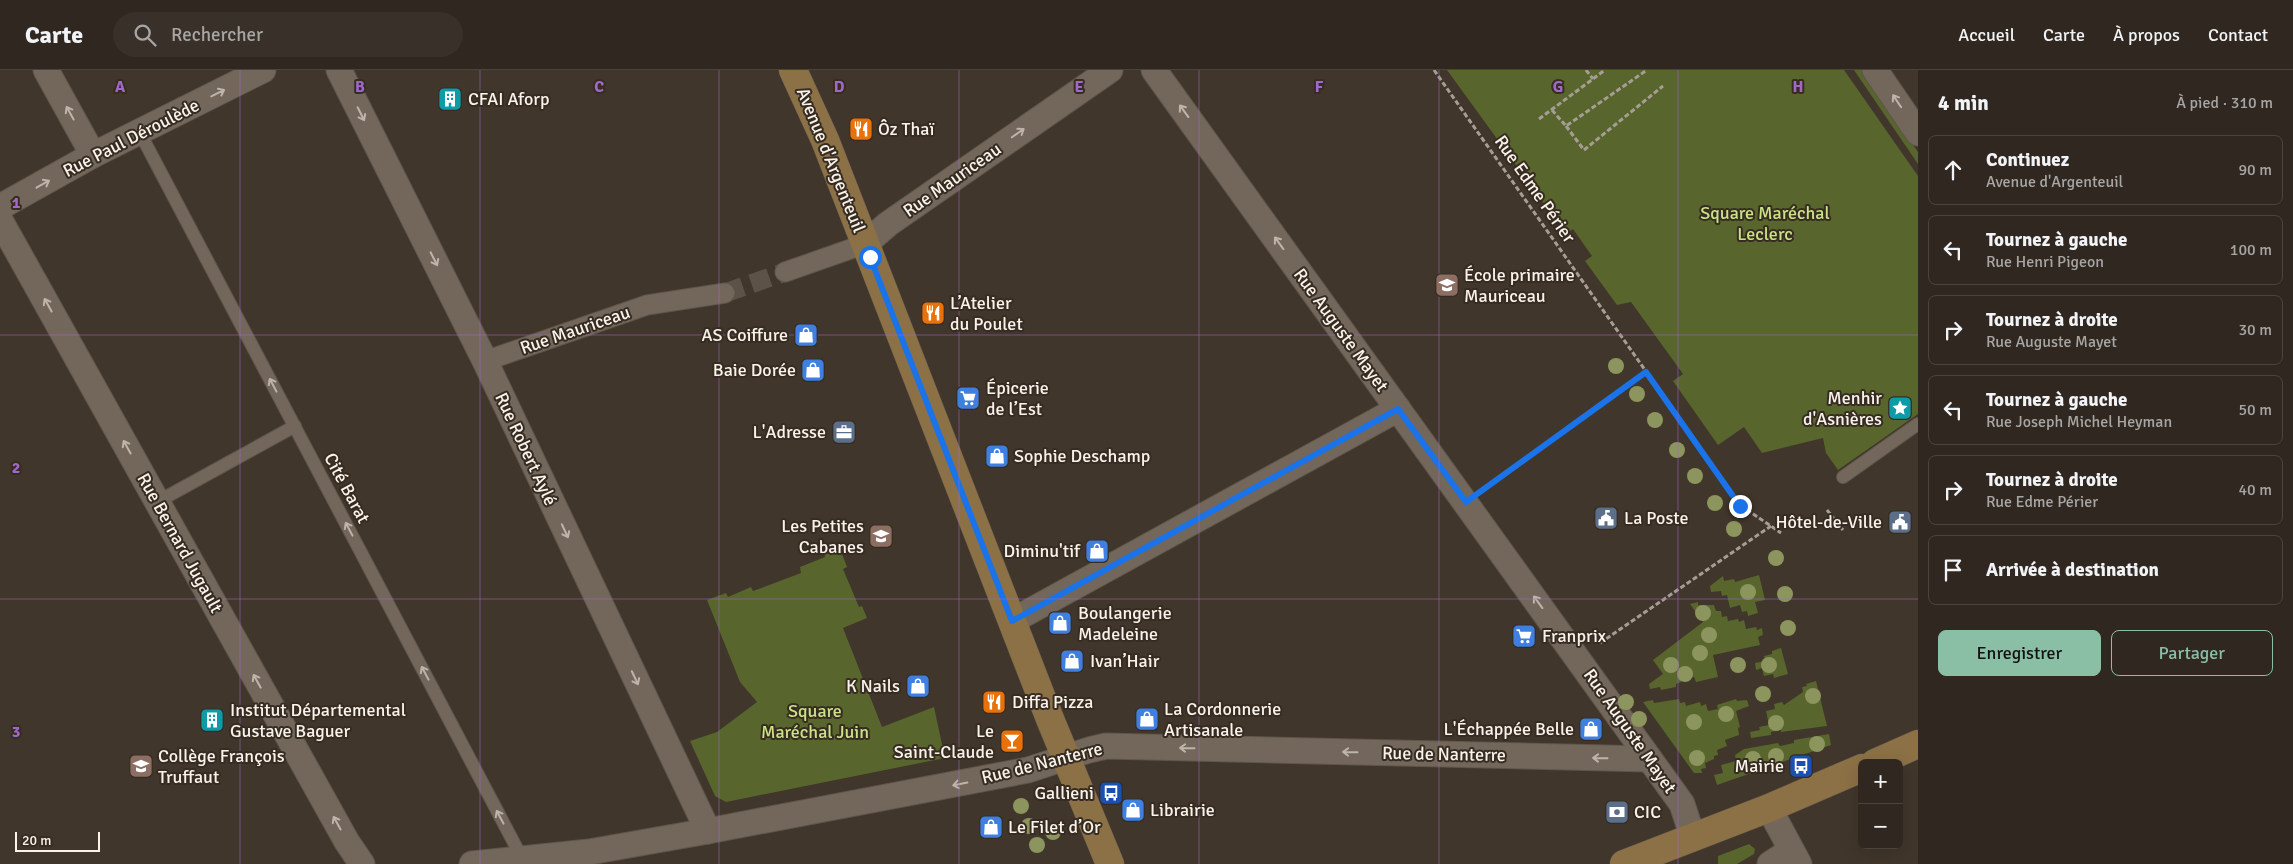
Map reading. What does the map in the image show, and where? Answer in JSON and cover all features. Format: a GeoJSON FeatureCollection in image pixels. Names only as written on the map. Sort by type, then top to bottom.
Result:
{"type":"FeatureCollection","features":[{"type":"Feature","properties":{"kind":"main road","name":"Avenue d'Argenteuil"},"geometry":{"type":"LineString","coordinates":[[793,70],[825,140],[1012,621],[1110,864]]}},
{"type":"Feature","properties":{"kind":"main road"},"geometry":{"type":"LineString","coordinates":[[1884,759],[1918,744]]}},
{"type":"Feature","properties":{"kind":"main road"},"geometry":{"type":"LineString","coordinates":[[1624,864],[1769,808],[1858,770]]}},
{"type":"Feature","properties":{"kind":"street"},"geometry":{"type":"LineString","coordinates":[[46,70],[93,155]]}},
{"type":"Feature","properties":{"kind":"street","name":"Rue Robert Aylé"},"geometry":{"type":"LineString","coordinates":[[339,70],[485,361],[708,831]]}},
{"type":"Feature","properties":{"kind":"street","name":"Rue Mauriceau"},"geometry":{"type":"LineString","coordinates":[[785,272],[865,244],[888,224],[1110,70]]}},
{"type":"Feature","properties":{"kind":"street","name":"Rue Auguste Mayet"},"geometry":{"type":"LineString","coordinates":[[1154,70],[1682,804],[1693,838]]}},
{"type":"Feature","properties":{"kind":"street"},"geometry":{"type":"LineString","coordinates":[[1875,70],[1918,133]]}},
{"type":"Feature","properties":{"kind":"street","name":"Rue Paul Déroulède"},"geometry":{"type":"LineString","coordinates":[[0,207],[93,155],[140,133],[251,73]]}},
{"type":"Feature","properties":{"kind":"street","name":"Rue Bernard Jugault"},"geometry":{"type":"LineString","coordinates":[[0,220],[347,842],[362,864]]}},
{"type":"Feature","properties":{"kind":"street","name":"Rue Mauriceau"},"geometry":{"type":"LineString","coordinates":[[485,361],[647,305],[725,293]]}},
{"type":"Feature","properties":{"kind":"street"},"geometry":{"type":"LineString","coordinates":[[1012,621],[1398,409]]}},
{"type":"Feature","properties":{"kind":"street","name":"Rue de Nanterre"},"geometry":{"type":"LineString","coordinates":[[472,864],[589,852],[708,831],[1020,772],[1106,746],[1648,759]]}},
{"type":"Feature","properties":{"kind":"street"},"geometry":{"type":"LineString","coordinates":[[1769,808],[1795,858],[1770,864]]}},
{"type":"Feature","properties":{"kind":"lane","name":"Cité Barat"},"geometry":{"type":"LineString","coordinates":[[140,133],[523,860]]}},
{"type":"Feature","properties":{"kind":"lane"},"geometry":{"type":"LineString","coordinates":[[1843,477],[1918,424]]}},
{"type":"Feature","properties":{"kind":"lane"},"geometry":{"type":"LineString","coordinates":[[157,502],[295,426]]}},
{"type":"Feature","properties":{"kind":"path","name":"Rue Edme Périer"},"geometry":{"type":"LineString","coordinates":[[1434,70],[1740,506],[1780,533]]}},
{"type":"Feature","properties":{"kind":"path"},"geometry":{"type":"LineString","coordinates":[[1586,70],[1592,79]]}},
{"type":"Feature","properties":{"kind":"path"},"geometry":{"type":"LineString","coordinates":[[1539,119],[1605,70]]}},
{"type":"Feature","properties":{"kind":"path"},"geometry":{"type":"LineString","coordinates":[[1566,126],[1647,70]]}},
{"type":"Feature","properties":{"kind":"path"},"geometry":{"type":"LineString","coordinates":[[1552,110],[1584,150],[1663,86]]}},
{"type":"Feature","properties":{"kind":"path"},"geometry":{"type":"LineString","coordinates":[[1466,502],[1646,372]]}},
{"type":"Feature","properties":{"kind":"path"},"geometry":{"type":"LineString","coordinates":[[1827,510],[1843,530]]}},
{"type":"Feature","properties":{"kind":"path"},"geometry":{"type":"LineString","coordinates":[[1598,644],[1771,526]]}},
{"type":"Feature","properties":{"kind":"green space","name":"Square Maréchal Leclerc"},"geometry":{"type":"Polygon","coordinates":[[[1447,70],[1844,70],[1918,176],[1918,414],[1838,470],[1826,453],[1823,438],[1762,453],[1744,427],[1718,445],[1673,381],[1683,374],[1631,302],[1617,305],[1585,261],[1592,256],[1573,229],[1566,234],[1447,70]]]}},
{"type":"Feature","properties":{"kind":"green space"},"geometry":{"type":"Polygon","coordinates":[[[1854,70],[1862,70],[1918,152],[1918,164],[1854,70]]]}},
{"type":"Feature","properties":{"kind":"green space","name":"Square Maréchal Juin"},"geometry":{"type":"Polygon","coordinates":[[[839,546],[847,567],[843,569],[859,607],[862,606],[867,618],[843,628],[882,727],[934,707],[945,758],[726,802],[715,796],[690,741],[717,732],[757,702],[740,682],[707,600],[726,593],[728,597],[751,587],[753,591],[801,573],[800,567],[825,557],[824,552],[839,546]]]}},
{"type":"Feature","properties":{"kind":"green space"},"geometry":{"type":"Polygon","coordinates":[[[1759,575],[1765,600],[1755,602],[1758,613],[1748,616],[1747,611],[1742,612],[1740,605],[1730,608],[1727,595],[1722,596],[1721,591],[1711,592],[1710,586],[1723,576],[1724,581],[1734,579],[1735,582],[1759,575]]]}},
{"type":"Feature","properties":{"kind":"green space"},"geometry":{"type":"Polygon","coordinates":[[[1698,602],[1698,605],[1714,605],[1716,611],[1721,611],[1722,617],[1727,616],[1728,621],[1738,619],[1739,622],[1744,620],[1746,629],[1756,627],[1757,630],[1762,628],[1763,635],[1758,637],[1760,645],[1713,655],[1718,677],[1696,682],[1694,677],[1681,680],[1681,682],[1676,684],[1676,687],[1661,690],[1660,687],[1650,689],[1649,684],[1663,674],[1653,660],[1703,622],[1690,604],[1698,602]]]}},
{"type":"Feature","properties":{"kind":"green space"},"geometry":{"type":"Polygon","coordinates":[[[1781,648],[1788,674],[1774,678],[1773,674],[1764,676],[1762,668],[1756,670],[1755,663],[1765,661],[1764,656],[1772,654],[1772,651],[1781,648]]]}},
{"type":"Feature","properties":{"kind":"green space"},"geometry":{"type":"Polygon","coordinates":[[[1816,681],[1827,726],[1781,732],[1781,730],[1771,732],[1771,735],[1751,738],[1750,732],[1760,730],[1759,727],[1769,725],[1766,711],[1775,709],[1774,704],[1782,702],[1784,705],[1803,692],[1802,687],[1807,686],[1806,684],[1816,681]]]}},
{"type":"Feature","properties":{"kind":"green space"},"geometry":{"type":"Polygon","coordinates":[[[1679,699],[1680,703],[1685,702],[1686,706],[1700,702],[1701,706],[1706,704],[1708,711],[1718,709],[1717,705],[1736,699],[1737,701],[1747,700],[1749,706],[1736,711],[1740,727],[1738,728],[1739,735],[1725,740],[1727,746],[1717,750],[1718,755],[1705,763],[1706,768],[1701,769],[1702,773],[1694,773],[1643,702],[1653,700],[1654,703],[1679,699]]]}},
{"type":"Feature","properties":{"kind":"green space"},"geometry":{"type":"Polygon","coordinates":[[[1829,734],[1831,745],[1717,785],[1714,775],[1723,773],[1721,765],[1736,761],[1735,755],[1744,749],[1778,743],[1780,746],[1794,743],[1794,740],[1829,734]]]}},
{"type":"Feature","properties":{"kind":"green space"},"geometry":{"type":"Polygon","coordinates":[[[1749,844],[1755,849],[1754,854],[1737,864],[1718,864],[1718,856],[1749,844]]]}},
{"type":"Feature","properties":{"kind":"tunnel"},"geometry":{"type":"LineString","coordinates":[[725,293],[785,272]]}},
{"type":"Feature","properties":{"kind":"place","name":"CFAI Aforp"},"geometry":{"type":"Point","coordinates":[450,99]}},
{"type":"Feature","properties":{"kind":"place","name":"Ôz Thaï"},"geometry":{"type":"Point","coordinates":[861,129]}},
{"type":"Feature","properties":{"kind":"place","name":"École primaire Mauriceau"},"geometry":{"type":"Point","coordinates":[1447,285]}},
{"type":"Feature","properties":{"kind":"place","name":"L’Atelier du Poulet"},"geometry":{"type":"Point","coordinates":[933,313]}},
{"type":"Feature","properties":{"kind":"place","name":"AS Coiffure"},"geometry":{"type":"Point","coordinates":[806,335]}},
{"type":"Feature","properties":{"kind":"place","name":"Baie Dorée"},"geometry":{"type":"Point","coordinates":[813,370]}},
{"type":"Feature","properties":{"kind":"place","name":"Épicerie de l’Est"},"geometry":{"type":"Point","coordinates":[968,398]}},
{"type":"Feature","properties":{"kind":"place","name":"Menhir d'Asnières"},"geometry":{"type":"Point","coordinates":[1900,408]}},
{"type":"Feature","properties":{"kind":"place","name":"L'Adresse"},"geometry":{"type":"Point","coordinates":[844,432]}},
{"type":"Feature","properties":{"kind":"place","name":"Sophie Deschamp"},"geometry":{"type":"Point","coordinates":[997,456]}},
{"type":"Feature","properties":{"kind":"place","name":"La Poste"},"geometry":{"type":"Point","coordinates":[1606,518]}},
{"type":"Feature","properties":{"kind":"place","name":"Hôtel-de-Ville"},"geometry":{"type":"Point","coordinates":[1900,522]}},
{"type":"Feature","properties":{"kind":"place","name":"Les Petites Cabanes"},"geometry":{"type":"Point","coordinates":[881,536]}},
{"type":"Feature","properties":{"kind":"place","name":"Diminu'tif"},"geometry":{"type":"Point","coordinates":[1097,551]}},
{"type":"Feature","properties":{"kind":"place","name":"Boulangerie Madeleine"},"geometry":{"type":"Point","coordinates":[1060,623]}},
{"type":"Feature","properties":{"kind":"place","name":"Franprix"},"geometry":{"type":"Point","coordinates":[1524,636]}},
{"type":"Feature","properties":{"kind":"place","name":"Ivan’Hair"},"geometry":{"type":"Point","coordinates":[1072,661]}},
{"type":"Feature","properties":{"kind":"place","name":"K Nails"},"geometry":{"type":"Point","coordinates":[918,686]}},
{"type":"Feature","properties":{"kind":"place","name":"Diffa Pizza"},"geometry":{"type":"Point","coordinates":[994,702]}},
{"type":"Feature","properties":{"kind":"place","name":"La Cordonnerie Artisanale"},"geometry":{"type":"Point","coordinates":[1147,719]}},
{"type":"Feature","properties":{"kind":"place","name":"Institut Départemental Gustave Baguer"},"geometry":{"type":"Point","coordinates":[212,720]}},
{"type":"Feature","properties":{"kind":"place","name":"L'Échappée Belle"},"geometry":{"type":"Point","coordinates":[1591,729]}},
{"type":"Feature","properties":{"kind":"place","name":"Le Saint-Claude"},"geometry":{"type":"Point","coordinates":[1012,741]}},
{"type":"Feature","properties":{"kind":"place","name":"Collège François Truffaut"},"geometry":{"type":"Point","coordinates":[141,766]}},
{"type":"Feature","properties":{"kind":"place","name":"Mairie"},"geometry":{"type":"Point","coordinates":[1801,766]}},
{"type":"Feature","properties":{"kind":"place","name":"Gallieni"},"geometry":{"type":"Point","coordinates":[1111,793]}},
{"type":"Feature","properties":{"kind":"place","name":"Librairie"},"geometry":{"type":"Point","coordinates":[1133,810]}},
{"type":"Feature","properties":{"kind":"place","name":"CIC"},"geometry":{"type":"Point","coordinates":[1617,812]}},
{"type":"Feature","properties":{"kind":"place","name":"Le Filet d’Or"},"geometry":{"type":"Point","coordinates":[991,827]}},
{"type":"Feature","properties":{"kind":"route"},"geometry":{"type":"LineString","coordinates":[[870,257],[1012,621],[1398,409],[1466,502],[1646,372],[1740,506]]}}]}
